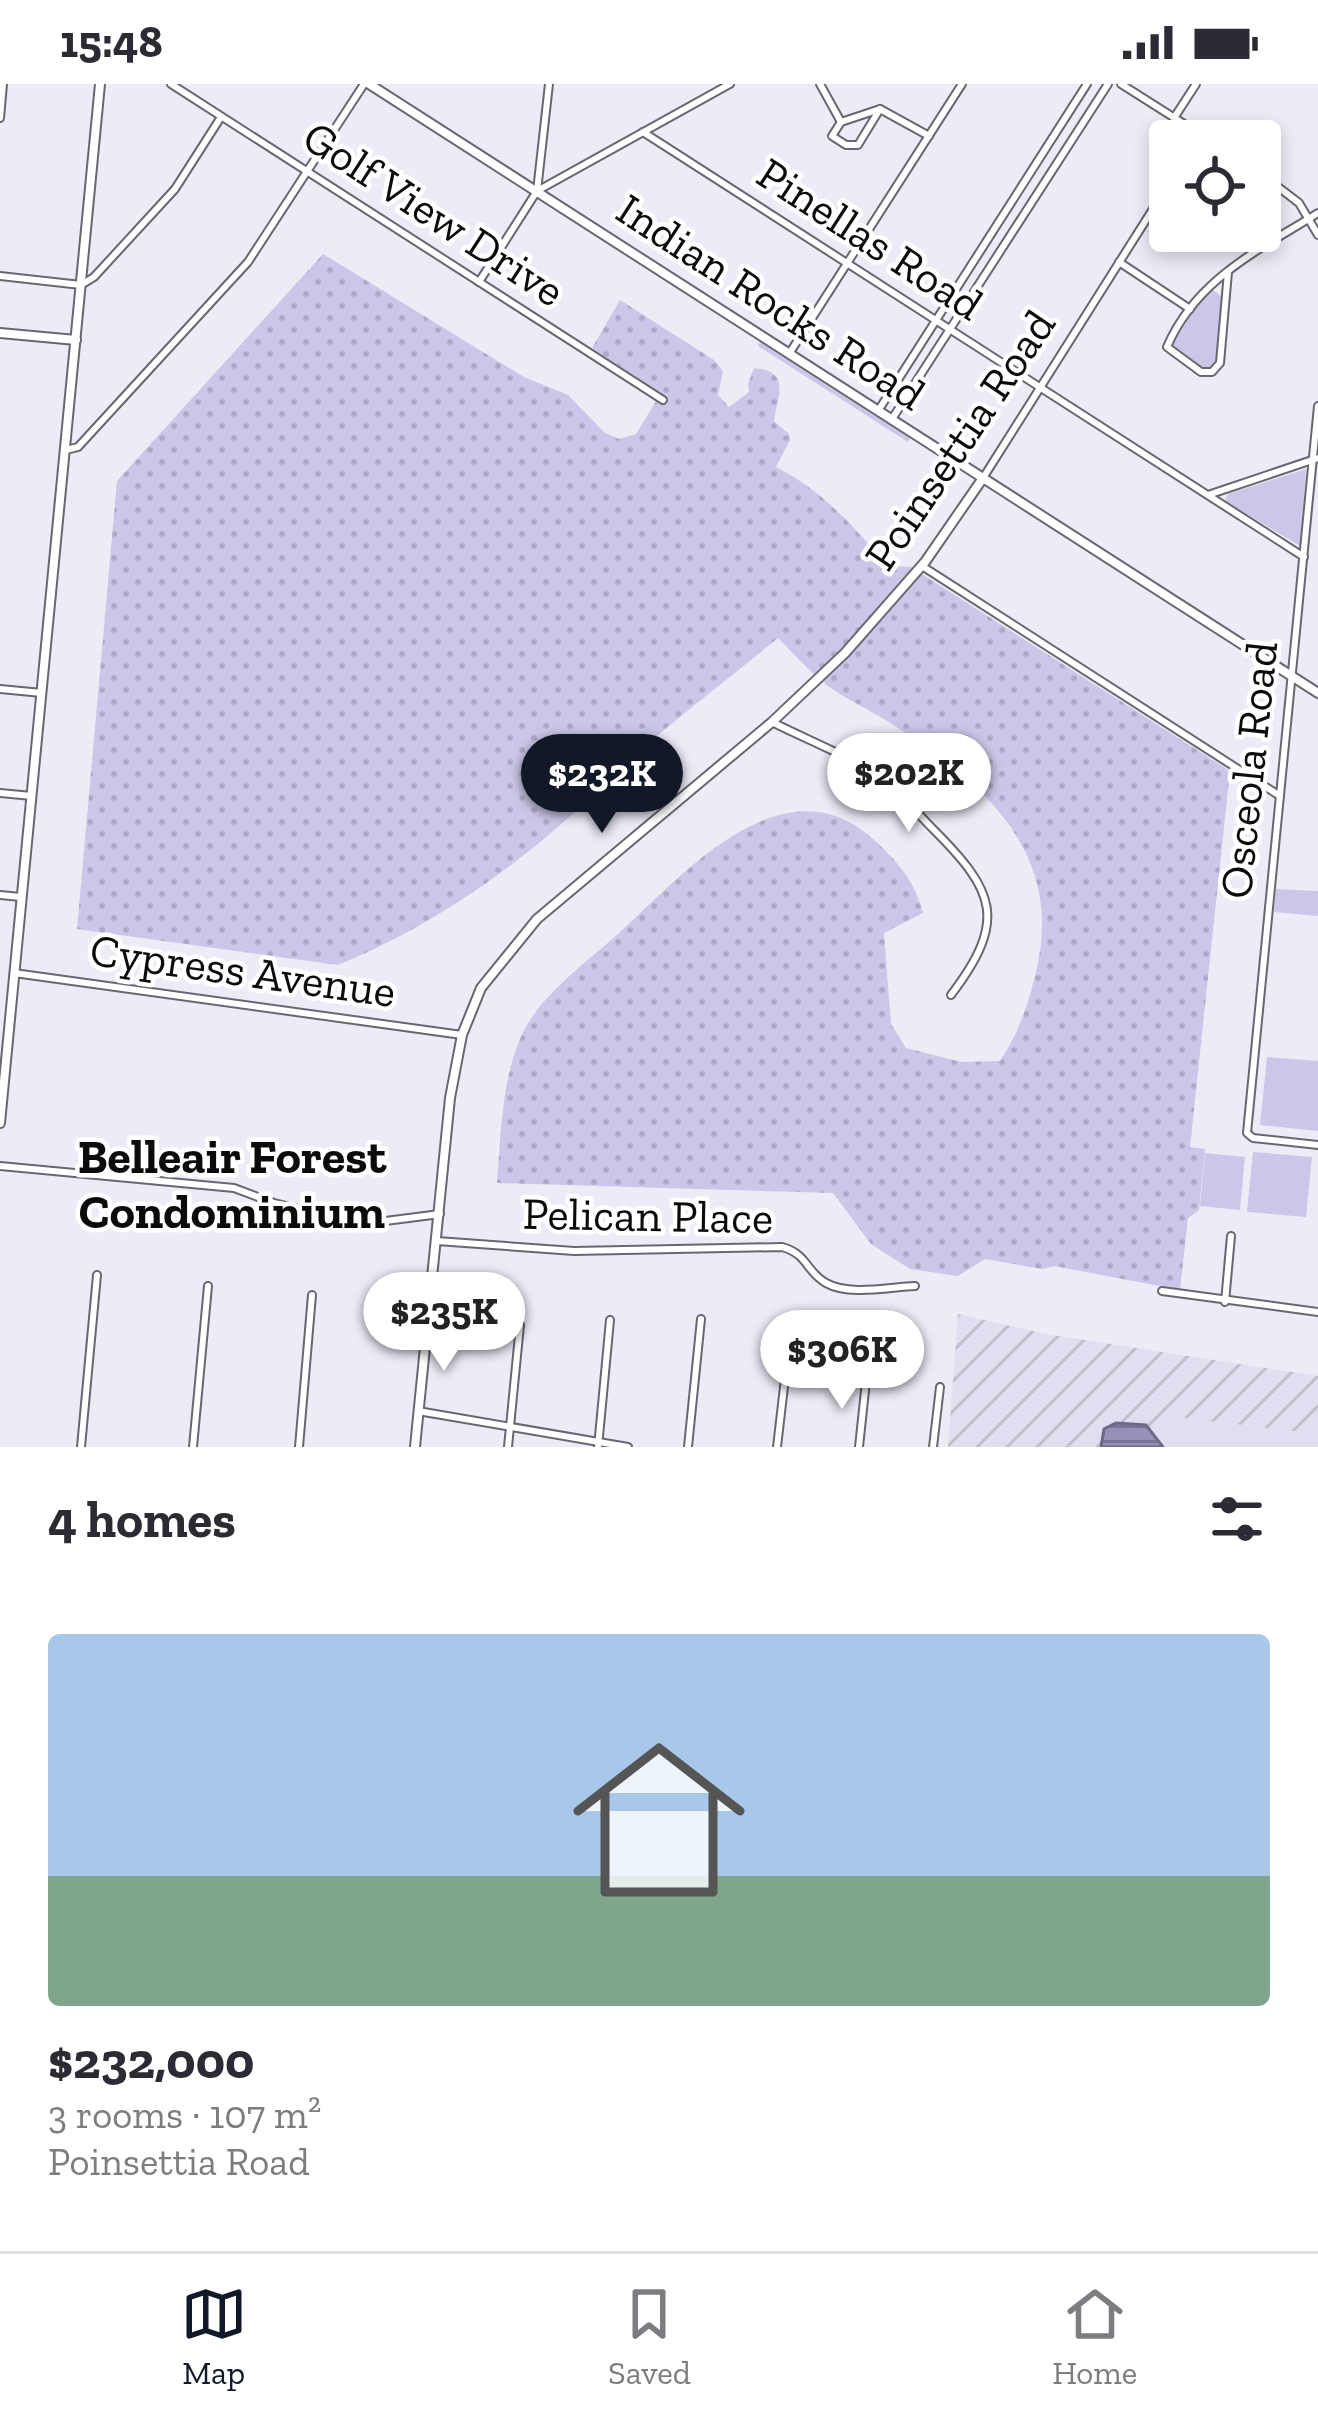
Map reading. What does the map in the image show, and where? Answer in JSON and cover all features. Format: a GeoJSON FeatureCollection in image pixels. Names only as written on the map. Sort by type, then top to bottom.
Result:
{"type":"FeatureCollection","features":[{"type":"Feature","properties":{"kind":"street"},"geometry":{"type":"LineString","coordinates":[[0,118],[3,84]]}},
{"type":"Feature","properties":{"kind":"street"},"geometry":{"type":"LineString","coordinates":[[0,1123],[5,1021],[32,796],[100,84]]}},
{"type":"Feature","properties":{"kind":"street","name":"Golf View Drive"},"geometry":{"type":"LineString","coordinates":[[171,84],[663,400]]}},
{"type":"Feature","properties":{"kind":"street"},"geometry":{"type":"LineString","coordinates":[[66,450],[78,447],[248,262],[367,84]]}},
{"type":"Feature","properties":{"kind":"street","name":"Indian Rocks Road"},"geometry":{"type":"LineString","coordinates":[[367,84],[1318,693]]}},
{"type":"Feature","properties":{"kind":"street"},"geometry":{"type":"LineString","coordinates":[[479,281],[537,191],[549,84]]}},
{"type":"Feature","properties":{"kind":"street"},"geometry":{"type":"LineString","coordinates":[[537,191],[730,84]]}},
{"type":"Feature","properties":{"kind":"street"},"geometry":{"type":"LineString","coordinates":[[820,84],[841,122]]}},
{"type":"Feature","properties":{"kind":"street"},"geometry":{"type":"LineString","coordinates":[[789,353],[962,84]]}},
{"type":"Feature","properties":{"kind":"street"},"geometry":{"type":"LineString","coordinates":[[878,411],[1087,84]]}},
{"type":"Feature","properties":{"kind":"street"},"geometry":{"type":"LineString","coordinates":[[892,419],[1108,84]]}},
{"type":"Feature","properties":{"kind":"street"},"geometry":{"type":"LineString","coordinates":[[1121,84],[1176,120]]}},
{"type":"Feature","properties":{"kind":"street"},"geometry":{"type":"LineString","coordinates":[[1174,118],[1196,84]]}},
{"type":"Feature","properties":{"kind":"street"},"geometry":{"type":"LineString","coordinates":[[880,109],[858,145],[846,145],[832,136],[841,122],[880,109],[929,136]]}},
{"type":"Feature","properties":{"kind":"street"},"geometry":{"type":"LineString","coordinates":[[0,276],[80,285],[94,277],[176,188],[221,117]]}},
{"type":"Feature","properties":{"kind":"street","name":"Pinellas Road"},"geometry":{"type":"LineString","coordinates":[[643,132],[1304,557]]}},
{"type":"Feature","properties":{"kind":"street"},"geometry":{"type":"LineString","coordinates":[[1281,188],[1314,216],[1318,235]]}},
{"type":"Feature","properties":{"kind":"street","name":"Poinsettia Road"},"geometry":{"type":"LineString","coordinates":[[415,1447],[451,1093],[462,1035],[482,988],[537,919],[772,722],[845,653],[922,566],[1149,215]]}},
{"type":"Feature","properties":{"kind":"street"},"geometry":{"type":"LineString","coordinates":[[1228,272],[1222,356],[1212,372],[1202,372],[1167,347],[1205,287],[1228,272],[1314,216]]}},
{"type":"Feature","properties":{"kind":"street"},"geometry":{"type":"LineString","coordinates":[[1119,262],[1190,309]]}},
{"type":"Feature","properties":{"kind":"street"},"geometry":{"type":"LineString","coordinates":[[0,333],[76,340]]}},
{"type":"Feature","properties":{"kind":"street","name":"Osceola Road"},"geometry":{"type":"LineString","coordinates":[[1318,406],[1247,1133],[1253,1138],[1318,1145]]}},
{"type":"Feature","properties":{"kind":"street"},"geometry":{"type":"LineString","coordinates":[[1208,495],[1316,461]]}},
{"type":"Feature","properties":{"kind":"street"},"geometry":{"type":"LineString","coordinates":[[922,566],[1280,796]]}},
{"type":"Feature","properties":{"kind":"street"},"geometry":{"type":"LineString","coordinates":[[0,689],[42,693]]}},
{"type":"Feature","properties":{"kind":"street"},"geometry":{"type":"LineString","coordinates":[[772,722],[887,783],[971,867],[982,889],[986,926],[976,962],[951,995]]}},
{"type":"Feature","properties":{"kind":"street"},"geometry":{"type":"LineString","coordinates":[[0,793],[32,796]]}},
{"type":"Feature","properties":{"kind":"street"},"geometry":{"type":"LineString","coordinates":[[0,895],[21,897]]}},
{"type":"Feature","properties":{"kind":"street","name":"Cypress Avenue"},"geometry":{"type":"LineString","coordinates":[[14,973],[462,1035]]}},
{"type":"Feature","properties":{"kind":"street"},"geometry":{"type":"LineString","coordinates":[[0,1166],[234,1188],[274,1203],[362,1224],[440,1214]]}},
{"type":"Feature","properties":{"kind":"street"},"geometry":{"type":"LineString","coordinates":[[1225,1302],[1232,1236]]}},
{"type":"Feature","properties":{"kind":"street","name":"Pelican Place"},"geometry":{"type":"LineString","coordinates":[[437,1240],[574,1251],[782,1247],[798,1251],[823,1282],[842,1288],[915,1286]]}},
{"type":"Feature","properties":{"kind":"street"},"geometry":{"type":"LineString","coordinates":[[81,1447],[97,1275]]}},
{"type":"Feature","properties":{"kind":"street"},"geometry":{"type":"LineString","coordinates":[[193,1447],[208,1286]]}},
{"type":"Feature","properties":{"kind":"street"},"geometry":{"type":"LineString","coordinates":[[1162,1291],[1318,1312]]}},
{"type":"Feature","properties":{"kind":"street"},"geometry":{"type":"LineString","coordinates":[[299,1447],[312,1295]]}},
{"type":"Feature","properties":{"kind":"street"},"geometry":{"type":"LineString","coordinates":[[778,1447],[792,1318]]}},
{"type":"Feature","properties":{"kind":"street"},"geometry":{"type":"LineString","coordinates":[[688,1447],[701,1319]]}},
{"type":"Feature","properties":{"kind":"street"},"geometry":{"type":"LineString","coordinates":[[598,1444],[610,1320]]}},
{"type":"Feature","properties":{"kind":"street"},"geometry":{"type":"LineString","coordinates":[[508,1447],[520,1324]]}},
{"type":"Feature","properties":{"kind":"street"},"geometry":{"type":"LineString","coordinates":[[860,1447],[866,1381]]}},
{"type":"Feature","properties":{"kind":"street"},"geometry":{"type":"LineString","coordinates":[[933,1447],[940,1387]]}},
{"type":"Feature","properties":{"kind":"street"},"geometry":{"type":"LineString","coordinates":[[418,1412],[628,1447]]}},
{"type":"Feature","properties":{"kind":"shaded area"},"geometry":{"type":"Polygon","coordinates":[[[323,254],[524,377],[568,395],[605,433],[619,439],[636,434],[661,393],[592,348],[620,300],[714,360],[723,371],[718,395],[729,407],[749,392],[754,368],[774,374],[779,387],[774,421],[790,440],[776,467],[823,498],[888,566],[911,567],[1230,771],[1190,1147],[1205,1149],[1199,1210],[1188,1218],[1180,1290],[1054,1266],[1042,1269],[985,1259],[958,1276],[910,1269],[871,1244],[833,1193],[497,1183],[509,1074],[520,1039],[538,1009],[704,856],[770,818],[805,811],[839,817],[873,839],[910,881],[923,913],[884,933],[891,1024],[906,1048],[961,1062],[1000,1061],[1013,1039],[1034,979],[1042,925],[1038,887],[1026,853],[1007,822],[953,767],[824,683],[778,638],[646,744],[583,805],[493,878],[433,918],[338,965],[77,929],[117,481],[323,254]]]}},
{"type":"Feature","properties":{"kind":"shaded area"},"geometry":{"type":"Polygon","coordinates":[[[1213,290],[1224,299],[1217,362],[1206,370],[1172,346],[1202,296],[1213,290]]]}},
{"type":"Feature","properties":{"kind":"shaded area"},"geometry":{"type":"Polygon","coordinates":[[[761,340],[911,436],[908,442],[758,346],[761,340]]]}},
{"type":"Feature","properties":{"kind":"shaded area"},"geometry":{"type":"Polygon","coordinates":[[[1306,469],[1300,546],[1225,501],[1228,494],[1306,469]]]}},
{"type":"Feature","properties":{"kind":"shaded area"},"geometry":{"type":"Polygon","coordinates":[[[1276,889],[1318,891],[1318,916],[1274,912],[1276,889]]]}},
{"type":"Feature","properties":{"kind":"shaded area"},"geometry":{"type":"Polygon","coordinates":[[[1267,1057],[1318,1061],[1318,1131],[1260,1125],[1267,1057]]]}},
{"type":"Feature","properties":{"kind":"shaded area"},"geometry":{"type":"Polygon","coordinates":[[[1253,1152],[1312,1157],[1306,1217],[1247,1212],[1253,1152]]]}},
{"type":"Feature","properties":{"kind":"shaded area"},"geometry":{"type":"Polygon","coordinates":[[[1205,1153],[1245,1157],[1240,1210],[1200,1206],[1205,1153]]]}},
{"type":"Feature","properties":{"kind":"shaded area"},"geometry":{"type":"Polygon","coordinates":[[[958,1314],[1046,1334],[1318,1376],[1318,1434],[1167,1416],[1159,1439],[1146,1425],[1104,1430],[1101,1447],[948,1447],[958,1314]]]}},
{"type":"Feature","properties":{"kind":"shaded area"},"geometry":{"type":"Polygon","coordinates":[[[1166,1416],[1318,1434],[1318,1447],[1163,1447],[1159,1439],[1166,1416]]]}},
{"type":"Feature","properties":{"kind":"shaded area"},"geometry":{"type":"Polygon","coordinates":[[[1116,1423],[1146,1425],[1163,1447],[1101,1447],[1104,1429],[1116,1423]]]}},
{"type":"Feature","properties":{"kind":"district","name":"Belleair Forest Condominium"},"geometry":{"type":"Point","coordinates":[232,1184]}}]}
